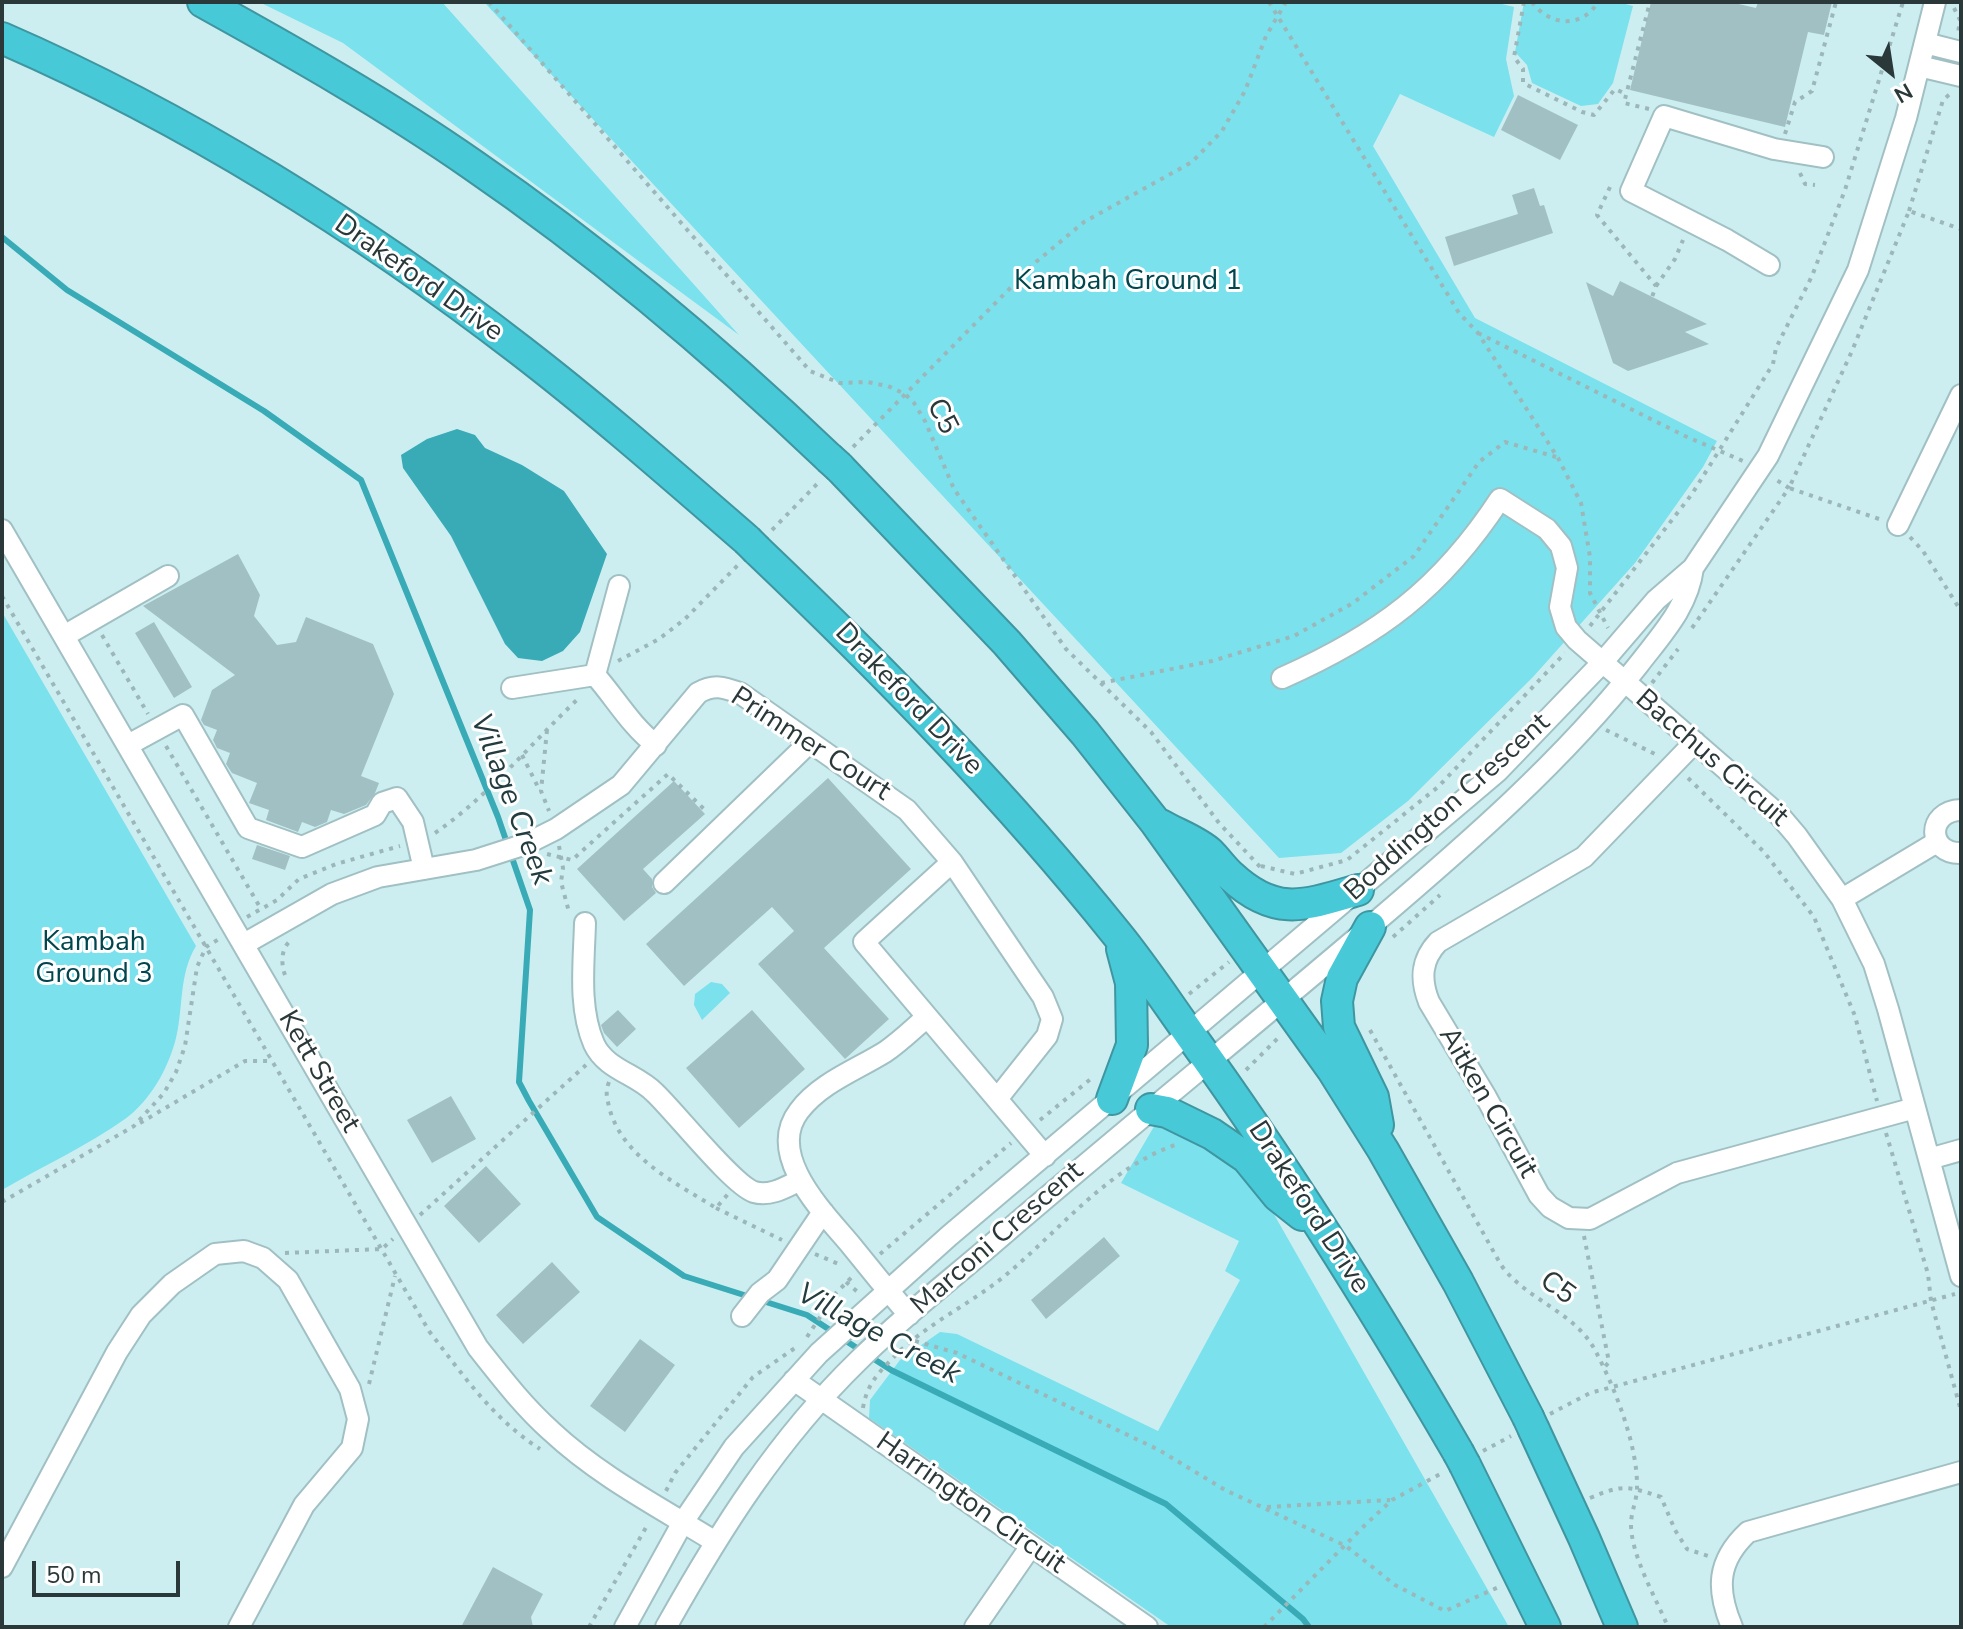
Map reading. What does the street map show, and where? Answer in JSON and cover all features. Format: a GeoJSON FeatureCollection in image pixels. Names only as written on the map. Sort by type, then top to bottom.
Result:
{"type":"FeatureCollection","features":[{"type":"Feature","properties":{"kind":"highway"},"geometry":{"type":"LineString","coordinates":[[203,2],[325,69],[498,183],[588,248],[685,328],[837,462],[1007,643],[1085,733],[1156,823],[1332,1069],[1383,1150],[1458,1282],[1531,1423],[1622,1627]]}},
{"type":"Feature","properties":{"kind":"highway","name":"Drakeford Drive"},"geometry":{"type":"LineString","coordinates":[[2,38],[140,105],[258,172],[404,266],[519,349],[629,438],[865,653],[1045,846],[1119,936],[1228,1087],[1329,1236],[1461,1459],[1545,1627]]}},
{"type":"Feature","properties":{"kind":"highway"},"geometry":{"type":"LineString","coordinates":[[1156,823],[1208,851],[1230,875],[1269,903],[1308,903],[1358,890]]}},
{"type":"Feature","properties":{"kind":"highway"},"geometry":{"type":"LineString","coordinates":[[1370,927],[1342,978],[1337,1001],[1339,1027],[1373,1097],[1383,1150]]}},
{"type":"Feature","properties":{"kind":"highway"},"geometry":{"type":"LineString","coordinates":[[1105,1086],[1132,1045],[1131,983],[1119,936]]}},
{"type":"Feature","properties":{"kind":"highway"},"geometry":{"type":"LineString","coordinates":[[1151,1109],[1167,1112],[1212,1134],[1247,1158],[1278,1196],[1329,1236]]}},
{"type":"Feature","properties":{"kind":"street","name":"Boddington Crescent"},"geometry":{"type":"LineString","coordinates":[[1189,1033],[1253,960],[1358,890],[1498,771],[1601,664],[1656,600],[1693,568],[1760,468],[1858,270],[1906,118],[1925,43],[1944,4]]}},
{"type":"Feature","properties":{"kind":"street"},"geometry":{"type":"LineString","coordinates":[[1925,43],[1958,51]]}},
{"type":"Feature","properties":{"kind":"street"},"geometry":{"type":"LineString","coordinates":[[1919,66],[1957,75]]}},
{"type":"Feature","properties":{"kind":"street"},"geometry":{"type":"LineString","coordinates":[[1769,265],[1631,191],[1664,116],[1774,149],[1823,157]]}},
{"type":"Feature","properties":{"kind":"street"},"geometry":{"type":"LineString","coordinates":[[1898,525],[1952,442],[1961,395]]}},
{"type":"Feature","properties":{"kind":"street","name":"Bacchus Circuit"},"geometry":{"type":"LineString","coordinates":[[1282,678],[1334,655],[1405,608],[1447,569],[1500,499],[1547,529],[1561,546],[1567,568],[1560,607],[1566,627],[1601,664],[1780,816],[1842,899],[1874,964],[1961,1276]]}},
{"type":"Feature","properties":{"kind":"street","name":"Kett Street"},"geometry":{"type":"LineString","coordinates":[[2,530],[478,1348],[513,1393],[552,1433],[594,1467],[714,1541]]}},
{"type":"Feature","properties":{"kind":"street","name":"Boddington Crescent"},"geometry":{"type":"LineString","coordinates":[[1290,1011],[1370,927],[1444,865],[1589,723],[1679,612],[1692,580],[1693,568]]}},
{"type":"Feature","properties":{"kind":"street"},"geometry":{"type":"LineString","coordinates":[[64,636],[168,576]]}},
{"type":"Feature","properties":{"kind":"street"},"geometry":{"type":"LineString","coordinates":[[619,586],[597,678],[619,708],[656,745]]}},
{"type":"Feature","properties":{"kind":"street"},"geometry":{"type":"LineString","coordinates":[[512,688],[597,678]]}},
{"type":"Feature","properties":{"kind":"street","name":"Primmer Court"},"geometry":{"type":"LineString","coordinates":[[244,944],[332,894],[378,877],[476,860],[503,852],[531,851],[556,829],[621,785],[698,693],[711,686],[740,693],[907,810],[952,862],[1043,997],[1052,1019],[1047,1036],[997,1099]]}},
{"type":"Feature","properties":{"kind":"street"},"geometry":{"type":"LineString","coordinates":[[128,745],[183,715],[248,828],[302,847],[375,815],[382,803],[397,798],[413,822],[424,869]]}},
{"type":"Feature","properties":{"kind":"street"},"geometry":{"type":"LineString","coordinates":[[664,883],[810,742]]}},
{"type":"Feature","properties":{"kind":"street","name":"Aitken Circuit"},"geometry":{"type":"LineString","coordinates":[[1581,1218],[1569,1218],[1550,1207],[1539,1195],[1486,1097],[1429,1002],[1423,987],[1422,972],[1429,952],[1438,942],[1584,857],[1695,742]]}},
{"type":"Feature","properties":{"kind":"street"},"geometry":{"type":"LineString","coordinates":[[1961,810],[1942,815],[1936,823],[1937,842],[1944,849],[1961,853]]}},
{"type":"Feature","properties":{"kind":"street"},"geometry":{"type":"LineString","coordinates":[[1842,899],[1937,842]]}},
{"type":"Feature","properties":{"kind":"street"},"geometry":{"type":"LineString","coordinates":[[952,862],[864,942],[1045,1156]]}},
{"type":"Feature","properties":{"kind":"street"},"geometry":{"type":"LineString","coordinates":[[577,920],[586,1022],[596,1048],[611,1064],[653,1090],[742,1187],[764,1194],[800,1180]]}},
{"type":"Feature","properties":{"kind":"street","name":"Marconi Crescent"},"geometry":{"type":"LineString","coordinates":[[666,1627],[714,1541],[764,1467],[856,1363],[1151,1109],[1210,1062],[1290,1011]]}},
{"type":"Feature","properties":{"kind":"street"},"geometry":{"type":"LineString","coordinates":[[909,1315],[800,1180],[789,1141],[799,1111],[831,1082],[887,1051],[927,1017]]}},
{"type":"Feature","properties":{"kind":"street","name":"Marconi Crescent"},"geometry":{"type":"LineString","coordinates":[[625,1627],[683,1522],[734,1447],[827,1345],[887,1289],[1045,1156],[1105,1086],[1189,1033]]}},
{"type":"Feature","properties":{"kind":"street"},"geometry":{"type":"LineString","coordinates":[[1581,1218],[1590,1219],[1677,1173],[1915,1108]]}},
{"type":"Feature","properties":{"kind":"street"},"geometry":{"type":"LineString","coordinates":[[1929,1159],[1961,1150]]}},
{"type":"Feature","properties":{"kind":"street"},"geometry":{"type":"LineString","coordinates":[[742,1316],[760,1293],[777,1280],[823,1212]]}},
{"type":"Feature","properties":{"kind":"street"},"geometry":{"type":"LineString","coordinates":[[2,1567],[117,1352],[141,1315],[172,1284],[215,1254],[244,1251],[268,1261],[288,1280],[352,1393],[358,1419],[352,1448],[304,1505],[239,1627]]}},
{"type":"Feature","properties":{"kind":"street","name":"Harrington Circuit"},"geometry":{"type":"LineString","coordinates":[[794,1380],[1147,1627]]}},
{"type":"Feature","properties":{"kind":"street"},"geometry":{"type":"LineString","coordinates":[[1732,1627],[1724,1610],[1721,1587],[1726,1560],[1733,1546],[1748,1532],[1961,1472]]}},
{"type":"Feature","properties":{"kind":"street"},"geometry":{"type":"LineString","coordinates":[[975,1627],[1031,1546]]}},
{"type":"Feature","properties":{"kind":"path","name":"C5"},"geometry":{"type":"LineString","coordinates":[[489,2],[810,371],[829,381],[878,383],[905,394],[921,412],[954,489],[1066,649],[1143,722],[1219,823],[1261,866],[1265,875]]}},
{"type":"Feature","properties":{"kind":"path"},"geometry":{"type":"LineString","coordinates":[[1269,2],[1459,313],[1478,333],[1558,458],[1581,503],[1590,557],[1590,593],[1601,615]]}},
{"type":"Feature","properties":{"kind":"path"},"geometry":{"type":"LineString","coordinates":[[134,1126],[164,1093],[176,1072],[185,1046],[197,967],[206,947],[233,925],[277,900],[299,879],[336,864],[432,835],[487,792],[612,664],[659,639],[685,619],[1036,262],[1084,222],[1192,162],[1222,131],[1245,91],[1266,36],[1286,2]]}},
{"type":"Feature","properties":{"kind":"path"},"geometry":{"type":"LineString","coordinates":[[1524,2],[1514,57],[1523,69],[1523,83],[1594,115],[1615,89],[1626,94]]}},
{"type":"Feature","properties":{"kind":"path"},"geometry":{"type":"LineString","coordinates":[[1532,2],[1540,13],[1562,22],[1585,16],[1598,2]]}},
{"type":"Feature","properties":{"kind":"path"},"geometry":{"type":"LineString","coordinates":[[1782,145],[1795,102],[1812,91],[1836,2]]}},
{"type":"Feature","properties":{"kind":"path"},"geometry":{"type":"LineString","coordinates":[[1261,866],[1295,874],[1347,860],[1438,787],[1601,615],[1692,494],[1773,364],[1776,348],[1812,276],[1845,190],[1903,2]]}},
{"type":"Feature","properties":{"kind":"path"},"geometry":{"type":"LineString","coordinates":[[1944,4],[1960,20],[1958,51]]}},
{"type":"Feature","properties":{"kind":"path"},"geometry":{"type":"LineString","coordinates":[[1660,675],[1789,488],[1852,351],[1909,211],[1943,100],[1950,94],[1957,75]]}},
{"type":"Feature","properties":{"kind":"path"},"geometry":{"type":"LineString","coordinates":[[1909,211],[1961,229]]}},
{"type":"Feature","properties":{"kind":"path"},"geometry":{"type":"LineString","coordinates":[[1656,286],[1678,251]]}},
{"type":"Feature","properties":{"kind":"path"},"geometry":{"type":"LineString","coordinates":[[1478,333],[1760,468],[1789,488]]}},
{"type":"Feature","properties":{"kind":"path"},"geometry":{"type":"LineString","coordinates":[[1100,683],[1212,661],[1294,636],[1353,603],[1414,556],[1479,462],[1505,442],[1558,458]]}},
{"type":"Feature","properties":{"kind":"path"},"geometry":{"type":"LineString","coordinates":[[2,596],[429,1331]]}},
{"type":"Feature","properties":{"kind":"path"},"geometry":{"type":"LineString","coordinates":[[93,619],[261,909]]}},
{"type":"Feature","properties":{"kind":"path"},"geometry":{"type":"LineString","coordinates":[[541,791],[548,727]]}},
{"type":"Feature","properties":{"kind":"path"},"geometry":{"type":"LineString","coordinates":[[1607,731],[1672,765],[1764,852],[1814,917],[1855,1016],[1881,1117],[1928,1274],[1931,1301],[1961,1411]]}},
{"type":"Feature","properties":{"kind":"path"},"geometry":{"type":"LineString","coordinates":[[522,755],[556,829],[562,858],[561,882],[577,920]]}},
{"type":"Feature","properties":{"kind":"path"},"geometry":{"type":"LineString","coordinates":[[531,851],[572,860],[668,774],[707,812]]}},
{"type":"Feature","properties":{"kind":"path"},"geometry":{"type":"LineString","coordinates":[[285,976],[281,964],[286,945],[295,937]]}},
{"type":"Feature","properties":{"kind":"path"},"geometry":{"type":"LineString","coordinates":[[1171,1008],[1253,960]]}},
{"type":"Feature","properties":{"kind":"path"},"geometry":{"type":"LineString","coordinates":[[1228,1087],[1290,1011]]}},
{"type":"Feature","properties":{"kind":"path","name":"C5"},"geometry":{"type":"LineString","coordinates":[[1363,1017],[1501,1265],[1517,1284],[1580,1330],[1595,1351],[1634,1446],[1638,1490],[1631,1524],[1637,1553],[1668,1627]]}},
{"type":"Feature","properties":{"kind":"path"},"geometry":{"type":"LineString","coordinates":[[2,1202],[245,1061],[272,1061]]}},
{"type":"Feature","properties":{"kind":"path"},"geometry":{"type":"LineString","coordinates":[[268,1261],[276,1253],[382,1249],[591,1061]]}},
{"type":"Feature","properties":{"kind":"path"},"geometry":{"type":"LineString","coordinates":[[610,1078],[605,1092],[620,1135],[649,1164],[716,1208],[728,1194],[739,1202]]}},
{"type":"Feature","properties":{"kind":"path"},"geometry":{"type":"LineString","coordinates":[[589,1627],[675,1473],[753,1377],[801,1345],[846,1282],[1025,1131],[1069,1099],[1105,1086]]}},
{"type":"Feature","properties":{"kind":"path"},"geometry":{"type":"LineString","coordinates":[[877,1376],[892,1358],[913,1341],[1007,1274],[1124,1171],[1160,1150],[1181,1143]]}},
{"type":"Feature","properties":{"kind":"path"},"geometry":{"type":"LineString","coordinates":[[1581,1218],[1609,1362],[1603,1369]]}},
{"type":"Feature","properties":{"kind":"path"},"geometry":{"type":"LineString","coordinates":[[841,1258],[850,1268],[846,1282]]}},
{"type":"Feature","properties":{"kind":"path"},"geometry":{"type":"LineString","coordinates":[[352,1393],[369,1384],[396,1274]]}},
{"type":"Feature","properties":{"kind":"path"},"geometry":{"type":"LineString","coordinates":[[1590,1393],[1961,1293]]}},
{"type":"Feature","properties":{"kind":"path"},"geometry":{"type":"LineString","coordinates":[[913,1341],[971,1360],[1159,1450],[1225,1490],[1346,1546],[1395,1585],[1445,1611],[1501,1586]]}},
{"type":"Feature","properties":{"kind":"path"},"geometry":{"type":"LineString","coordinates":[[1594,1509],[1589,1499],[1616,1487],[1661,1497],[1687,1549],[1726,1560]]}},
{"type":"Feature","properties":{"kind":"path"},"geometry":{"type":"LineString","coordinates":[[1265,1507],[1392,1500]]}},
{"type":"Feature","properties":{"kind":"path"},"geometry":{"type":"LineString","coordinates":[[1264,1627],[1365,1525]]}},
{"type":"Feature","properties":{"kind":"green space"},"geometry":{"type":"Polygon","coordinates":[[[259,2],[442,2],[739,335],[343,43],[259,2]]]}},
{"type":"Feature","properties":{"kind":"green space","name":"Kambah Ground 1"},"geometry":{"type":"Polygon","coordinates":[[[484,2],[1494,2],[1514,7],[1506,59],[1514,96],[1494,137],[1400,94],[1373,146],[1475,318],[1717,441],[1703,467],[1635,563],[1533,677],[1408,801],[1341,853],[1279,858],[484,2]]]}},
{"type":"Feature","properties":{"kind":"green space"},"geometry":{"type":"Polygon","coordinates":[[[1524,2],[1618,2],[1633,6],[1613,83],[1598,104],[1581,106],[1532,83],[1527,65],[1515,52],[1524,2]]]}},
{"type":"Feature","properties":{"kind":"green space","name":"Kambah Ground 3"},"geometry":{"type":"Polygon","coordinates":[[[2,612],[196,946],[186,969],[175,1042],[150,1094],[134,1112],[111,1129],[2,1190],[2,612]]]}},
{"type":"Feature","properties":{"kind":"green space"},"geometry":{"type":"Polygon","coordinates":[[[711,982],[722,984],[730,993],[702,1020],[694,1005],[695,994],[711,982]]]}},
{"type":"Feature","properties":{"kind":"green space"},"geometry":{"type":"Polygon","coordinates":[[[1156,1123],[1175,1123],[1255,1181],[1509,1627],[1171,1627],[869,1418],[870,1400],[900,1360],[940,1332],[957,1334],[1158,1431],[1240,1280],[1225,1271],[1239,1241],[1121,1183],[1156,1123]]]}},
{"type":"Feature","properties":{"kind":"shaded area"},"geometry":{"type":"Polygon","coordinates":[[[457,429],[475,435],[485,448],[522,465],[564,491],[607,554],[580,632],[563,651],[542,661],[518,658],[505,644],[451,536],[403,468],[401,455],[427,439],[457,429]]]}},
{"type":"Feature","properties":{"kind":"building"},"geometry":{"type":"Polygon","coordinates":[[[1651,2],[1730,2],[1756,8],[1758,2],[1832,2],[1824,35],[1808,32],[1785,127],[1630,90],[1651,2]]]}},
{"type":"Feature","properties":{"kind":"building"},"geometry":{"type":"Polygon","coordinates":[[[1518,95],[1578,125],[1560,160],[1501,130],[1518,95]]]}},
{"type":"Feature","properties":{"kind":"building"},"geometry":{"type":"Polygon","coordinates":[[[1534,188],[1540,206],[1544,205],[1553,233],[1454,266],[1445,237],[1518,214],[1512,195],[1534,188]]]}},
{"type":"Feature","properties":{"kind":"building"},"geometry":{"type":"Polygon","coordinates":[[[1620,281],[1707,324],[1685,332],[1709,344],[1628,371],[1613,363],[1586,282],[1613,296],[1620,281]]]}},
{"type":"Feature","properties":{"kind":"building"},"geometry":{"type":"Polygon","coordinates":[[[238,554],[260,595],[254,616],[277,645],[296,642],[306,617],[373,644],[394,694],[361,776],[379,783],[375,793],[366,805],[344,814],[331,810],[327,822],[315,827],[302,822],[298,832],[266,820],[269,810],[249,803],[257,783],[232,773],[226,764],[230,753],[217,748],[213,740],[217,730],[204,725],[201,720],[212,690],[235,675],[143,606],[238,554]]]}},
{"type":"Feature","properties":{"kind":"building"},"geometry":{"type":"Polygon","coordinates":[[[154,622],[192,687],[174,698],[135,633],[154,622]]]}},
{"type":"Feature","properties":{"kind":"building"},"geometry":{"type":"Polygon","coordinates":[[[828,778],[911,869],[824,948],[889,1019],[845,1059],[758,964],[794,931],[772,907],[684,986],[646,944],[828,778]]]}},
{"type":"Feature","properties":{"kind":"building"},"geometry":{"type":"Polygon","coordinates":[[[674,781],[705,814],[643,869],[652,879],[656,893],[624,921],[577,869],[674,781]]]}},
{"type":"Feature","properties":{"kind":"building"},"geometry":{"type":"Polygon","coordinates":[[[257,845],[290,856],[285,870],[252,859],[257,845]]]}},
{"type":"Feature","properties":{"kind":"building"},"geometry":{"type":"Polygon","coordinates":[[[618,1010],[636,1029],[617,1047],[601,1025],[618,1010]]]}},
{"type":"Feature","properties":{"kind":"building"},"geometry":{"type":"Polygon","coordinates":[[[752,1010],[805,1069],[739,1128],[686,1068],[752,1010]]]}},
{"type":"Feature","properties":{"kind":"building"},"geometry":{"type":"Polygon","coordinates":[[[451,1096],[476,1139],[432,1163],[407,1120],[451,1096]]]}},
{"type":"Feature","properties":{"kind":"building"},"geometry":{"type":"Polygon","coordinates":[[[486,1166],[521,1204],[479,1243],[444,1206],[486,1166]]]}},
{"type":"Feature","properties":{"kind":"building"},"geometry":{"type":"Polygon","coordinates":[[[1104,1237],[1120,1256],[1046,1319],[1031,1300],[1104,1237]]]}},
{"type":"Feature","properties":{"kind":"building"},"geometry":{"type":"Polygon","coordinates":[[[552,1262],[580,1292],[523,1344],[496,1315],[552,1262]]]}},
{"type":"Feature","properties":{"kind":"building"},"geometry":{"type":"Polygon","coordinates":[[[640,1339],[675,1365],[625,1432],[590,1406],[640,1339]]]}},
{"type":"Feature","properties":{"kind":"building"},"geometry":{"type":"Polygon","coordinates":[[[493,1567],[543,1594],[531,1617],[533,1627],[461,1627],[493,1567]]]}},
{"type":"Feature","properties":{"kind":"waterway","name":"Village Creek"},"geometry":{"type":"LineString","coordinates":[[2,237],[67,290],[264,411],[361,480],[498,817],[530,910],[519,1082],[529,1101],[597,1217],[684,1276],[807,1315],[833,1332]]}},
{"type":"Feature","properties":{"kind":"waterway","name":"Village Creek"},"geometry":{"type":"LineString","coordinates":[[843,1339],[891,1370],[1166,1504],[1309,1627]]}}]}
